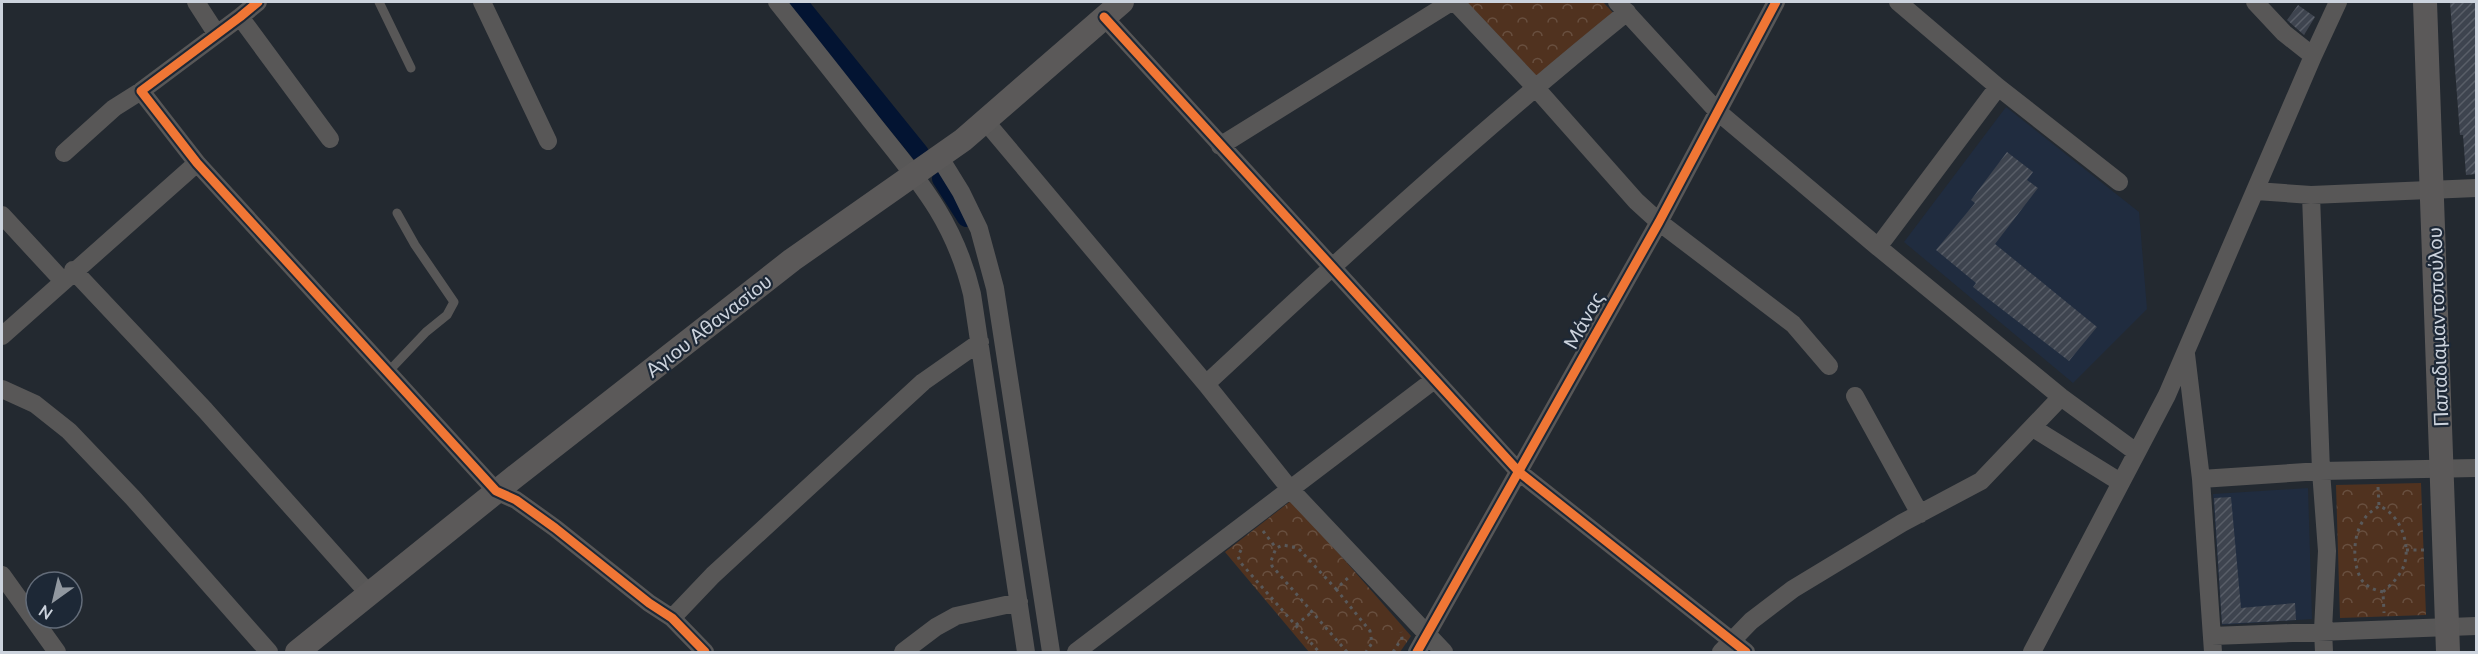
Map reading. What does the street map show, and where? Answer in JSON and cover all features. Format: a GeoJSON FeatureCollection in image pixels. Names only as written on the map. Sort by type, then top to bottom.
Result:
{"type":"FeatureCollection","features":[{"type":"Feature","properties":{"kind":"main road","name":"Παπαδιαμαντοπούλου"},"geometry":{"type":"LineString","coordinates":[[2425,2],[2448,652]]}},
{"type":"Feature","properties":{"kind":"main road","name":"Αγιου Αθανασίου"},"geometry":{"type":"LineString","coordinates":[[297,652],[496,491],[792,260],[913,174],[940,158],[986,122],[1113,9]]}},
{"type":"Feature","properties":{"kind":"street"},"geometry":{"type":"LineString","coordinates":[[196,2],[216,33]]}},
{"type":"Feature","properties":{"kind":"street"},"geometry":{"type":"LineString","coordinates":[[64,153],[114,108],[141,91],[258,2]]}},
{"type":"Feature","properties":{"kind":"street"},"geometry":{"type":"LineString","coordinates":[[482,2],[548,141]]}},
{"type":"Feature","properties":{"kind":"street"},"geometry":{"type":"LineString","coordinates":[[777,2],[913,174],[943,217],[960,252],[972,294],[980,342],[1026,652]]}},
{"type":"Feature","properties":{"kind":"street"},"geometry":{"type":"LineString","coordinates":[[1220,146],[1453,2],[1535,87],[1628,194],[1659,222],[1793,324],[1829,366]]}},
{"type":"Feature","properties":{"kind":"street","name":"Μάνας"},"geometry":{"type":"LineString","coordinates":[[1417,652],[1659,222],[1776,2]]}},
{"type":"Feature","properties":{"kind":"street"},"geometry":{"type":"LineString","coordinates":[[1898,2],[1998,87],[2119,182]]}},
{"type":"Feature","properties":{"kind":"street"},"geometry":{"type":"LineString","coordinates":[[2255,2],[2284,33],[2313,56]]}},
{"type":"Feature","properties":{"kind":"street"},"geometry":{"type":"LineString","coordinates":[[2032,652],[2186,354],[2338,2]]}},
{"type":"Feature","properties":{"kind":"street"},"geometry":{"type":"LineString","coordinates":[[1206,384],[1331,267],[1622,7],[1717,111],[2061,397],[2136,452]]}},
{"type":"Feature","properties":{"kind":"street"},"geometry":{"type":"LineString","coordinates":[[1113,9],[1220,146],[1519,472],[1726,646],[1746,652]]}},
{"type":"Feature","properties":{"kind":"street"},"geometry":{"type":"LineString","coordinates":[[240,17],[330,139]]}},
{"type":"Feature","properties":{"kind":"street"},"geometry":{"type":"LineString","coordinates":[[1878,247],[1998,87]]}},
{"type":"Feature","properties":{"kind":"street"},"geometry":{"type":"LineString","coordinates":[[141,91],[197,163],[496,491],[516,500],[555,528],[649,603],[672,618],[705,652]]}},
{"type":"Feature","properties":{"kind":"street"},"geometry":{"type":"LineString","coordinates":[[986,122],[1206,384],[1290,489],[1444,652]]}},
{"type":"Feature","properties":{"kind":"street"},"geometry":{"type":"LineString","coordinates":[[940,158],[961,192],[979,230],[995,288],[1050,652]]}},
{"type":"Feature","properties":{"kind":"street"},"geometry":{"type":"LineString","coordinates":[[2,336],[67,275],[197,163]]}},
{"type":"Feature","properties":{"kind":"street"},"geometry":{"type":"LineString","coordinates":[[2256,191],[2311,195],[2476,188]]}},
{"type":"Feature","properties":{"kind":"street"},"geometry":{"type":"LineString","coordinates":[[2311,195],[2321,471],[2327,551],[2323,630],[2325,652]]}},
{"type":"Feature","properties":{"kind":"street"},"geometry":{"type":"LineString","coordinates":[[2,215],[67,275],[220,426],[370,595]]}},
{"type":"Feature","properties":{"kind":"street"},"geometry":{"type":"LineString","coordinates":[[672,618],[713,575],[923,382],[980,342]]}},
{"type":"Feature","properties":{"kind":"street"},"geometry":{"type":"LineString","coordinates":[[2186,354],[2201,478],[2213,644],[2323,630],[2476,626]]}},
{"type":"Feature","properties":{"kind":"street"},"geometry":{"type":"LineString","coordinates":[[1076,652],[1434,380]]}},
{"type":"Feature","properties":{"kind":"street"},"geometry":{"type":"LineString","coordinates":[[2,389],[35,404],[69,430],[133,498],[269,652]]}},
{"type":"Feature","properties":{"kind":"street"},"geometry":{"type":"LineString","coordinates":[[1855,396],[1920,514]]}},
{"type":"Feature","properties":{"kind":"street"},"geometry":{"type":"LineString","coordinates":[[1726,646],[1751,621],[1793,589],[1920,514],[1981,482],[2061,397]]}},
{"type":"Feature","properties":{"kind":"street"},"geometry":{"type":"LineString","coordinates":[[2033,428],[2120,482]]}},
{"type":"Feature","properties":{"kind":"street"},"geometry":{"type":"LineString","coordinates":[[2201,478],[2321,471],[2476,468]]}},
{"type":"Feature","properties":{"kind":"street"},"geometry":{"type":"LineString","coordinates":[[2,575],[57,652]]}},
{"type":"Feature","properties":{"kind":"street"},"geometry":{"type":"LineString","coordinates":[[903,652],[936,627],[956,616],[1019,602]]}},
{"type":"Feature","properties":{"kind":"lane"},"geometry":{"type":"LineString","coordinates":[[379,2],[411,68]]}},
{"type":"Feature","properties":{"kind":"lane"},"geometry":{"type":"LineString","coordinates":[[388,372],[426,332],[444,318],[453,302],[396,213]]}},
{"type":"Feature","properties":{"kind":"path"},"geometry":{"type":"LineString","coordinates":[[2379,506],[2388,509],[2395,518],[2403,532],[2406,549],[2405,562],[2400,573],[2383,592],[2370,588],[2360,578],[2355,551],[2360,526],[2366,516],[2379,506]]}},
{"type":"Feature","properties":{"kind":"path"},"geometry":{"type":"LineString","coordinates":[[1255,538],[1270,525]]}},
{"type":"Feature","properties":{"kind":"path"},"geometry":{"type":"LineString","coordinates":[[1247,544],[1239,551],[1240,562],[1319,652]]}},
{"type":"Feature","properties":{"kind":"path"},"geometry":{"type":"LineString","coordinates":[[1347,652],[1272,566],[1271,561],[1276,548],[1283,545],[1298,548],[1336,589],[1370,631],[1372,644],[1366,652]]}},
{"type":"Feature","properties":{"kind":"path"},"geometry":{"type":"LineString","coordinates":[[1336,589],[1362,565]]}},
{"type":"Feature","properties":{"kind":"path"},"geometry":{"type":"LineString","coordinates":[[1296,626],[1312,612]]}},
{"type":"Feature","properties":{"kind":"path"},"geometry":{"type":"LineString","coordinates":[[1393,652],[1402,638],[1397,626]]}},
{"type":"Feature","properties":{"kind":"shaded area"},"geometry":{"type":"Polygon","coordinates":[[[2006,107],[2139,212],[2147,309],[2073,383],[1904,242],[2006,107]]]}},
{"type":"Feature","properties":{"kind":"shaded area"},"geometry":{"type":"Polygon","coordinates":[[[2308,488],[2312,619],[2222,625],[2213,494],[2308,488]]]}},
{"type":"Feature","properties":{"kind":"green space"},"geometry":{"type":"Polygon","coordinates":[[[1464,2],[1603,2],[1616,16],[1539,82],[1464,2]]]}},
{"type":"Feature","properties":{"kind":"green space"},"geometry":{"type":"Polygon","coordinates":[[[2421,483],[2426,615],[2340,618],[2336,485],[2421,483]]]}},
{"type":"Feature","properties":{"kind":"green space"},"geometry":{"type":"Polygon","coordinates":[[[1292,500],[1411,636],[1400,652],[1309,652],[1225,552],[1292,500]]]}},
{"type":"Feature","properties":{"kind":"building"},"geometry":{"type":"Polygon","coordinates":[[[2450,2],[2475,2],[2476,174],[2466,175],[2463,135],[2460,135],[2450,2]]]}},
{"type":"Feature","properties":{"kind":"building"},"geometry":{"type":"Polygon","coordinates":[[[2298,5],[2315,17],[2304,35],[2287,20],[2298,5]]]}},
{"type":"Feature","properties":{"kind":"building"},"geometry":{"type":"Polygon","coordinates":[[[2007,152],[2033,172],[2027,180],[2038,188],[1995,244],[2097,327],[2069,361],[1973,287],[1976,283],[1936,250],[1975,203],[1971,200],[2007,152]]]}},
{"type":"Feature","properties":{"kind":"building"},"geometry":{"type":"Polygon","coordinates":[[[2231,497],[2241,608],[2295,603],[2296,620],[2222,624],[2214,498],[2231,497]]]}},
{"type":"Feature","properties":{"kind":"waterway"},"geometry":{"type":"LineString","coordinates":[[798,2],[920,153]]}},
{"type":"Feature","properties":{"kind":"waterway"},"geometry":{"type":"LineString","coordinates":[[941,179],[966,218]]}},
{"type":"Feature","properties":{"kind":"cycle path"},"geometry":{"type":"LineString","coordinates":[[258,2],[141,91],[197,163],[496,491],[516,500],[555,528],[649,603],[672,618],[705,652]]}},
{"type":"Feature","properties":{"kind":"cycle path"},"geometry":{"type":"LineString","coordinates":[[1417,652],[1659,222],[1776,2]]}},
{"type":"Feature","properties":{"kind":"cycle path"},"geometry":{"type":"LineString","coordinates":[[1104,17],[1519,472],[1746,652]]}}]}
